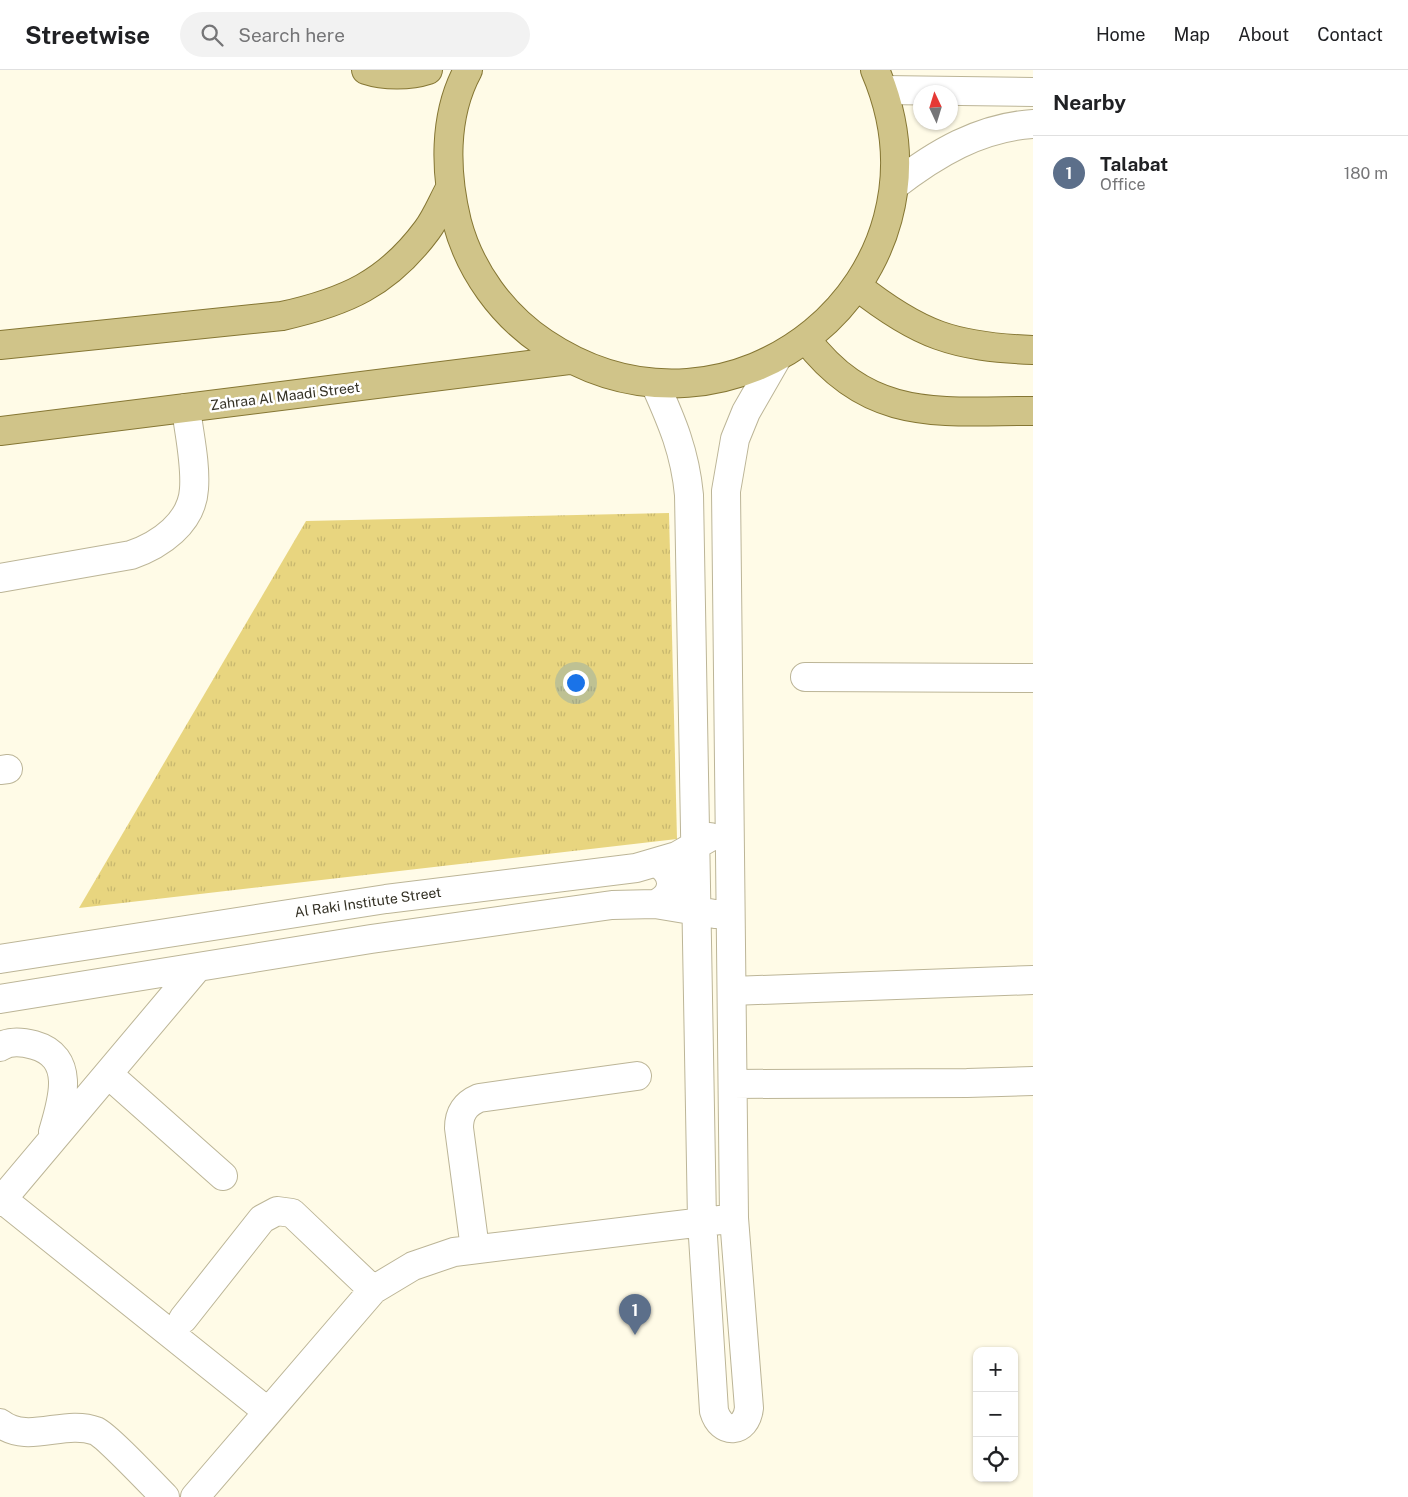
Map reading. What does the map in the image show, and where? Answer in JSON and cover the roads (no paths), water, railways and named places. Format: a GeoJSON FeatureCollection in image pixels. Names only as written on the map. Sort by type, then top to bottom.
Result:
{"type":"FeatureCollection","features":[{"type":"Feature","properties":{"kind":"main road"},"geometry":{"type":"LineString","coordinates":[[366,70],[378,74],[420,73],[428,70]]}},
{"type":"Feature","properties":{"kind":"main road"},"geometry":{"type":"LineString","coordinates":[[468,70],[462,81],[448,134],[449,190],[462,242],[488,290],[524,330],[569,360],[611,376],[655,384],[697,382],[738,374],[777,358],[806,339],[834,315],[857,286],[875,255],[887,221],[894,186],[894,138],[880,80]]}},
{"type":"Feature","properties":{"kind":"main road"},"geometry":{"type":"LineString","coordinates":[[0,345],[282,316],[324,306],[365,289],[400,262],[428,229],[449,190]]}},
{"type":"Feature","properties":{"kind":"main road"},"geometry":{"type":"LineString","coordinates":[[857,286],[886,309],[914,326],[945,339],[978,346],[1033,350]]}},
{"type":"Feature","properties":{"kind":"main road"},"geometry":{"type":"LineString","coordinates":[[806,339],[818,356],[848,382],[884,401],[923,410],[1033,411]]}},
{"type":"Feature","properties":{"kind":"main road","name":"Zahraa Al Maadi Street"},"geometry":{"type":"LineString","coordinates":[[0,431],[569,360]]}},
{"type":"Feature","properties":{"kind":"street"},"geometry":{"type":"LineString","coordinates":[[880,80],[1033,92]]}},
{"type":"Feature","properties":{"kind":"street"},"geometry":{"type":"LineString","coordinates":[[894,186],[943,152],[969,139],[997,130],[1033,124]]}},
{"type":"Feature","properties":{"kind":"street"},"geometry":{"type":"LineString","coordinates":[[655,384],[680,440],[687,467],[698,911],[702,1221],[714,1411],[717,1420],[724,1427],[733,1428],[742,1426],[748,1418],[749,1408],[734,1218],[726,491],[735,439],[746,412],[777,358]]}},
{"type":"Feature","properties":{"kind":"street"},"geometry":{"type":"LineString","coordinates":[[0,578],[131,555],[149,548],[165,538],[178,524],[188,508],[194,490],[186,408]]}},
{"type":"Feature","properties":{"kind":"street"},"geometry":{"type":"LineString","coordinates":[[805,677],[1033,678]]}},
{"type":"Feature","properties":{"kind":"street","name":"Al Raki Institute Street"},"geometry":{"type":"LineString","coordinates":[[0,958],[262,917],[636,868],[657,863],[730,830]]}},
{"type":"Feature","properties":{"kind":"street"},"geometry":{"type":"LineString","coordinates":[[655,904],[664,900],[670,893],[672,884],[665,868],[657,863]]}},
{"type":"Feature","properties":{"kind":"street"},"geometry":{"type":"LineString","coordinates":[[0,999],[370,939],[634,903],[655,904],[720,914],[732,911]]}},
{"type":"Feature","properties":{"kind":"street"},"geometry":{"type":"LineString","coordinates":[[197,968],[1,1200],[268,1411]]}},
{"type":"Feature","properties":{"kind":"street"},"geometry":{"type":"LineString","coordinates":[[732,991],[1033,980]]}},
{"type":"Feature","properties":{"kind":"street"},"geometry":{"type":"LineString","coordinates":[[0,1047],[22,1042],[40,1047],[55,1058],[63,1075],[64,1093],[50,1143]]}},
{"type":"Feature","properties":{"kind":"street"},"geometry":{"type":"LineString","coordinates":[[108,1074],[223,1176]]}},
{"type":"Feature","properties":{"kind":"street"},"geometry":{"type":"LineString","coordinates":[[475,1249],[459,1128],[461,1112],[466,1106],[479,1098],[637,1076]]}},
{"type":"Feature","properties":{"kind":"street"},"geometry":{"type":"LineString","coordinates":[[733,1084],[1033,1081]]}},
{"type":"Feature","properties":{"kind":"street"},"geometry":{"type":"LineString","coordinates":[[183,1319],[262,1219],[277,1211],[292,1212],[373,1290]]}},
{"type":"Feature","properties":{"kind":"street"},"geometry":{"type":"LineString","coordinates":[[195,1497],[373,1290],[420,1263],[454,1252],[734,1218]]}},
{"type":"Feature","properties":{"kind":"street"},"geometry":{"type":"LineString","coordinates":[[0,1423],[8,1429],[36,1433],[75,1426],[98,1432],[165,1497]]}},
{"type":"Feature","properties":{"kind":"place","name":"Talabat"},"geometry":{"type":"Point","coordinates":[635,1335]}}]}
